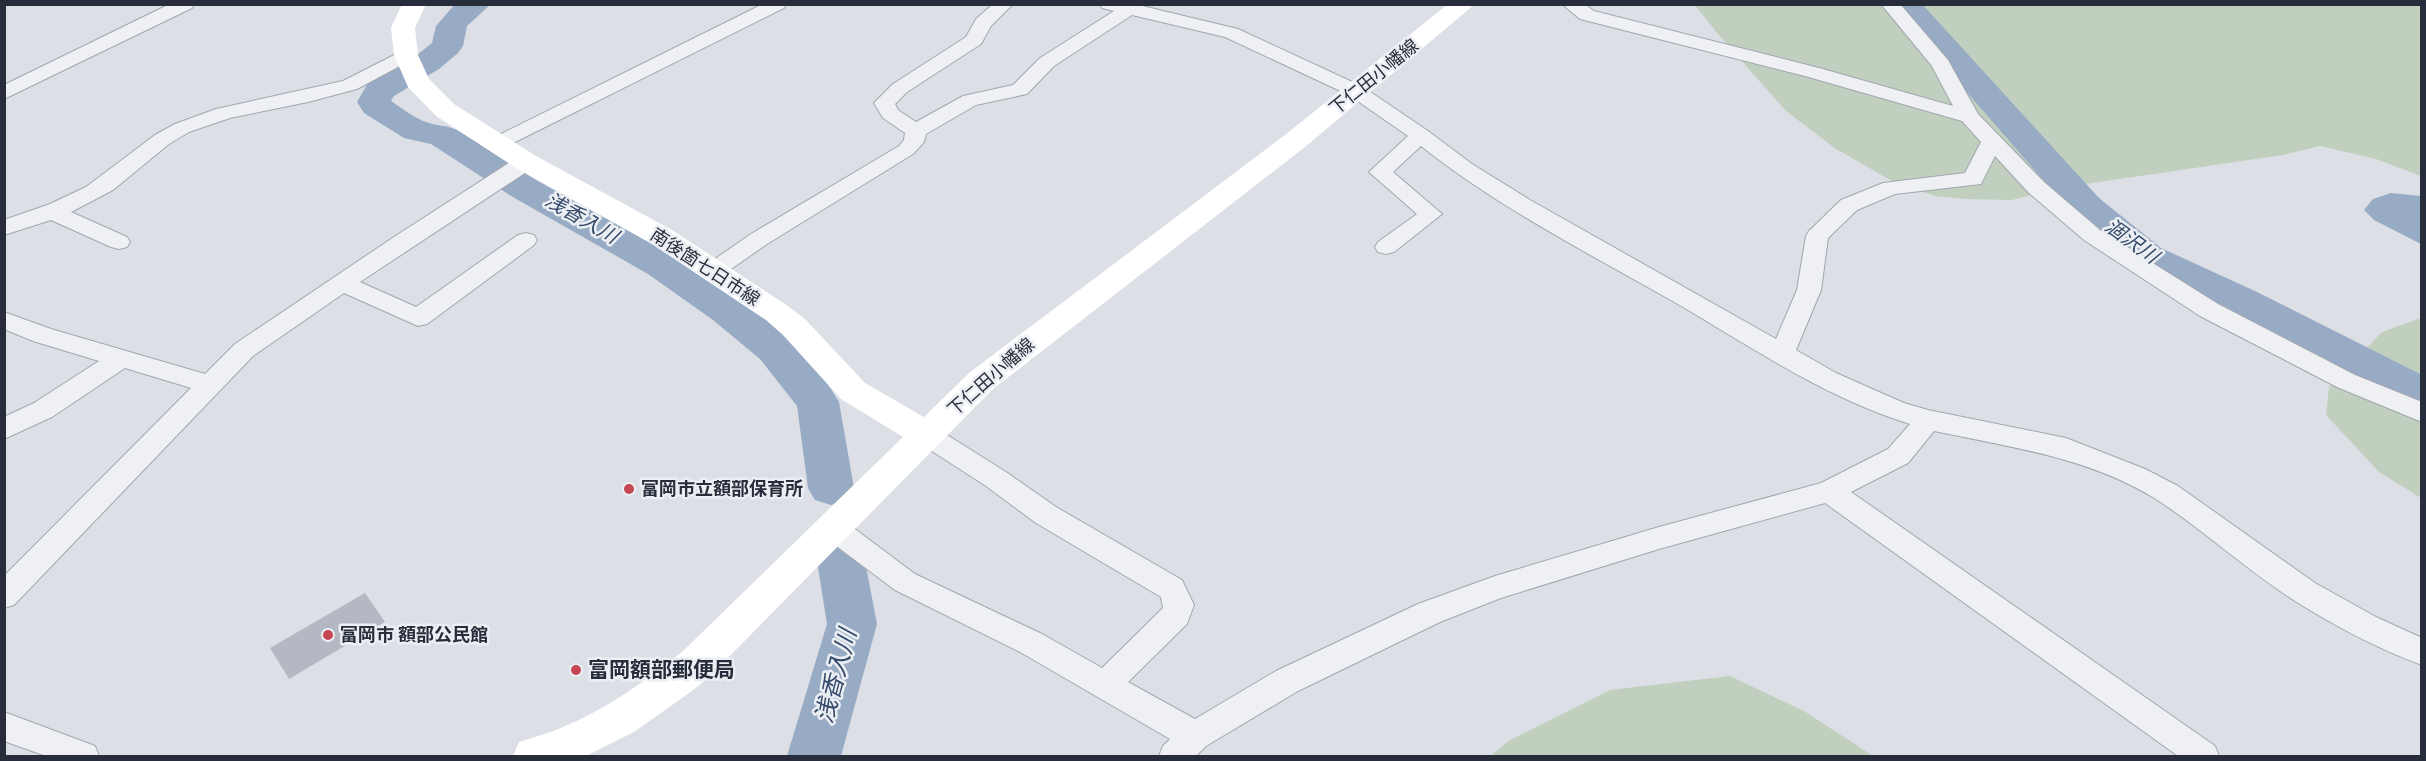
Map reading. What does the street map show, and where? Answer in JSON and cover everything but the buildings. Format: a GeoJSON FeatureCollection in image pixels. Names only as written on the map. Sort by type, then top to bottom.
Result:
{"type":"FeatureCollection","features":[{"type":"Feature","properties":{"kind":"main road"},"geometry":{"type":"LineString","coordinates":[[410,65],[403,28],[414,4]]}},
{"type":"Feature","properties":{"kind":"main road","name":"下仁田小幡線"},"geometry":{"type":"LineString","coordinates":[[534,756],[558,750],[604,728],[658,696],[696,664],[981,381],[1295,141],[1463,4]]}},
{"type":"Feature","properties":{"kind":"main road","name":"南後箇七日市線"},"geometry":{"type":"LineString","coordinates":[[410,65],[426,94],[445,111],[496,144],[509,173],[662,237],[777,313],[794,327],[853,391],[927,435]]}},
{"type":"Feature","properties":{"kind":"street"},"geometry":{"type":"LineString","coordinates":[[139,4],[159,16]]}},
{"type":"Feature","properties":{"kind":"street"},"geometry":{"type":"LineString","coordinates":[[4,93],[186,4]]}},
{"type":"Feature","properties":{"kind":"street"},"geometry":{"type":"LineString","coordinates":[[496,144],[778,4]]}},
{"type":"Feature","properties":{"kind":"street"},"geometry":{"type":"LineString","coordinates":[[916,131],[890,114],[884,103],[900,88],[975,40],[983,23],[1004,4]]}},
{"type":"Feature","properties":{"kind":"street"},"geometry":{"type":"LineString","coordinates":[[1108,4],[1231,33],[1356,92],[1421,135],[1464,169],[1522,205],[1827,379],[1894,410],[1928,420],[2066,448],[2135,476],[2168,493],[2305,592],[2365,626],[2421,652]]}},
{"type":"Feature","properties":{"kind":"street"},"geometry":{"type":"LineString","coordinates":[[1570,4],[1587,15],[1812,72],[1969,117]]}},
{"type":"Feature","properties":{"kind":"street"},"geometry":{"type":"LineString","coordinates":[[1890,4],[1941,64],[1969,117],[2036,187],[2092,235],[2210,310],[2280,348],[2346,381],[2421,413]]}},
{"type":"Feature","properties":{"kind":"street"},"geometry":{"type":"LineString","coordinates":[[713,271],[759,239],[906,150],[914,142],[916,131],[970,100],[1020,90],[1047,62],[1129,9]]}},
{"type":"Feature","properties":{"kind":"street"},"geometry":{"type":"LineString","coordinates":[[4,228],[50,211],[104,186],[179,129],[216,113],[293,99],[351,85],[410,65]]}},
{"type":"Feature","properties":{"kind":"street"},"geometry":{"type":"LineString","coordinates":[[1386,247],[1431,214],[1380,172],[1421,135]]}},
{"type":"Feature","properties":{"kind":"street"},"geometry":{"type":"LineString","coordinates":[[1782,353],[1809,290],[1817,236],[1849,205],[1891,188],[1973,179],[1992,141]]}},
{"type":"Feature","properties":{"kind":"street"},"geometry":{"type":"LineString","coordinates":[[4,596],[244,350],[509,173]]}},
{"type":"Feature","properties":{"kind":"street"},"geometry":{"type":"LineString","coordinates":[[50,211],[119,243]]}},
{"type":"Feature","properties":{"kind":"street"},"geometry":{"type":"LineString","coordinates":[[342,283],[418,318],[526,240]]}},
{"type":"Feature","properties":{"kind":"street"},"geometry":{"type":"LineString","coordinates":[[4,320],[42,335],[211,385]]}},
{"type":"Feature","properties":{"kind":"street"},"geometry":{"type":"LineString","coordinates":[[4,429],[43,410],[122,358]]}},
{"type":"Feature","properties":{"kind":"street"},"geometry":{"type":"LineString","coordinates":[[833,528],[905,582],[1031,643],[1105,685],[1185,746],[1287,681],[1429,613],[1495,588],[1572,564],[1829,491],[1898,456],[1928,420]]}},
{"type":"Feature","properties":{"kind":"street"},"geometry":{"type":"LineString","coordinates":[[927,435],[996,479],[1046,515],[1172,589],[1179,605],[1176,615],[1105,685]]}},
{"type":"Feature","properties":{"kind":"street"},"geometry":{"type":"LineString","coordinates":[[1829,491],[2203,756]]}},
{"type":"Feature","properties":{"kind":"street"},"geometry":{"type":"LineString","coordinates":[[4,726],[83,756]]}},
{"type":"Feature","properties":{"kind":"green space"},"geometry":{"type":"Polygon","coordinates":[[[1695,5],[2421,5],[2421,176],[2376,159],[2320,146],[2283,155],[2058,188],[2012,200],[1935,196],[1894,182],[1836,149],[1786,111],[1695,5]]]}},
{"type":"Feature","properties":{"kind":"green space"},"geometry":{"type":"Polygon","coordinates":[[[2421,318],[2421,498],[2379,472],[2326,415],[2329,387],[2382,332],[2421,318]]]}},
{"type":"Feature","properties":{"kind":"green space"},"geometry":{"type":"Polygon","coordinates":[[[1730,676],[1804,711],[1873,756],[1490,756],[1510,740],[1610,690],[1730,676]]]}},
{"type":"Feature","properties":{"kind":"water"},"geometry":{"type":"Polygon","coordinates":[[[2391,193],[2421,196],[2421,244],[2374,220],[2364,210],[2373,199],[2391,193]]]}},
{"type":"Feature","properties":{"kind":"waterway","name":"浅香入川"},"geometry":{"type":"LineString","coordinates":[[476,4],[455,21],[447,46],[428,62],[380,90],[374,102],[376,106],[416,131],[442,136],[524,188],[662,265],[727,311],[775,349],[818,402],[831,488]]}},
{"type":"Feature","properties":{"kind":"waterway","name":"涸沢川"},"geometry":{"type":"LineString","coordinates":[[1905,4],[2086,206],[2148,257],[2243,301],[2422,393]]}},
{"type":"Feature","properties":{"kind":"waterway","name":"浅香入川"},"geometry":{"type":"LineString","coordinates":[[814,756],[852,624],[841,561]]}},
{"type":"Feature","properties":{"kind":"place","name":"富岡市立額部保育所"},"geometry":{"type":"Point","coordinates":[629,489]}},
{"type":"Feature","properties":{"kind":"place","name":"富岡市 額部公民館"},"geometry":{"type":"Point","coordinates":[328,635]}},
{"type":"Feature","properties":{"kind":"place","name":"富岡額部郵便局"},"geometry":{"type":"Point","coordinates":[576,670]}}]}
